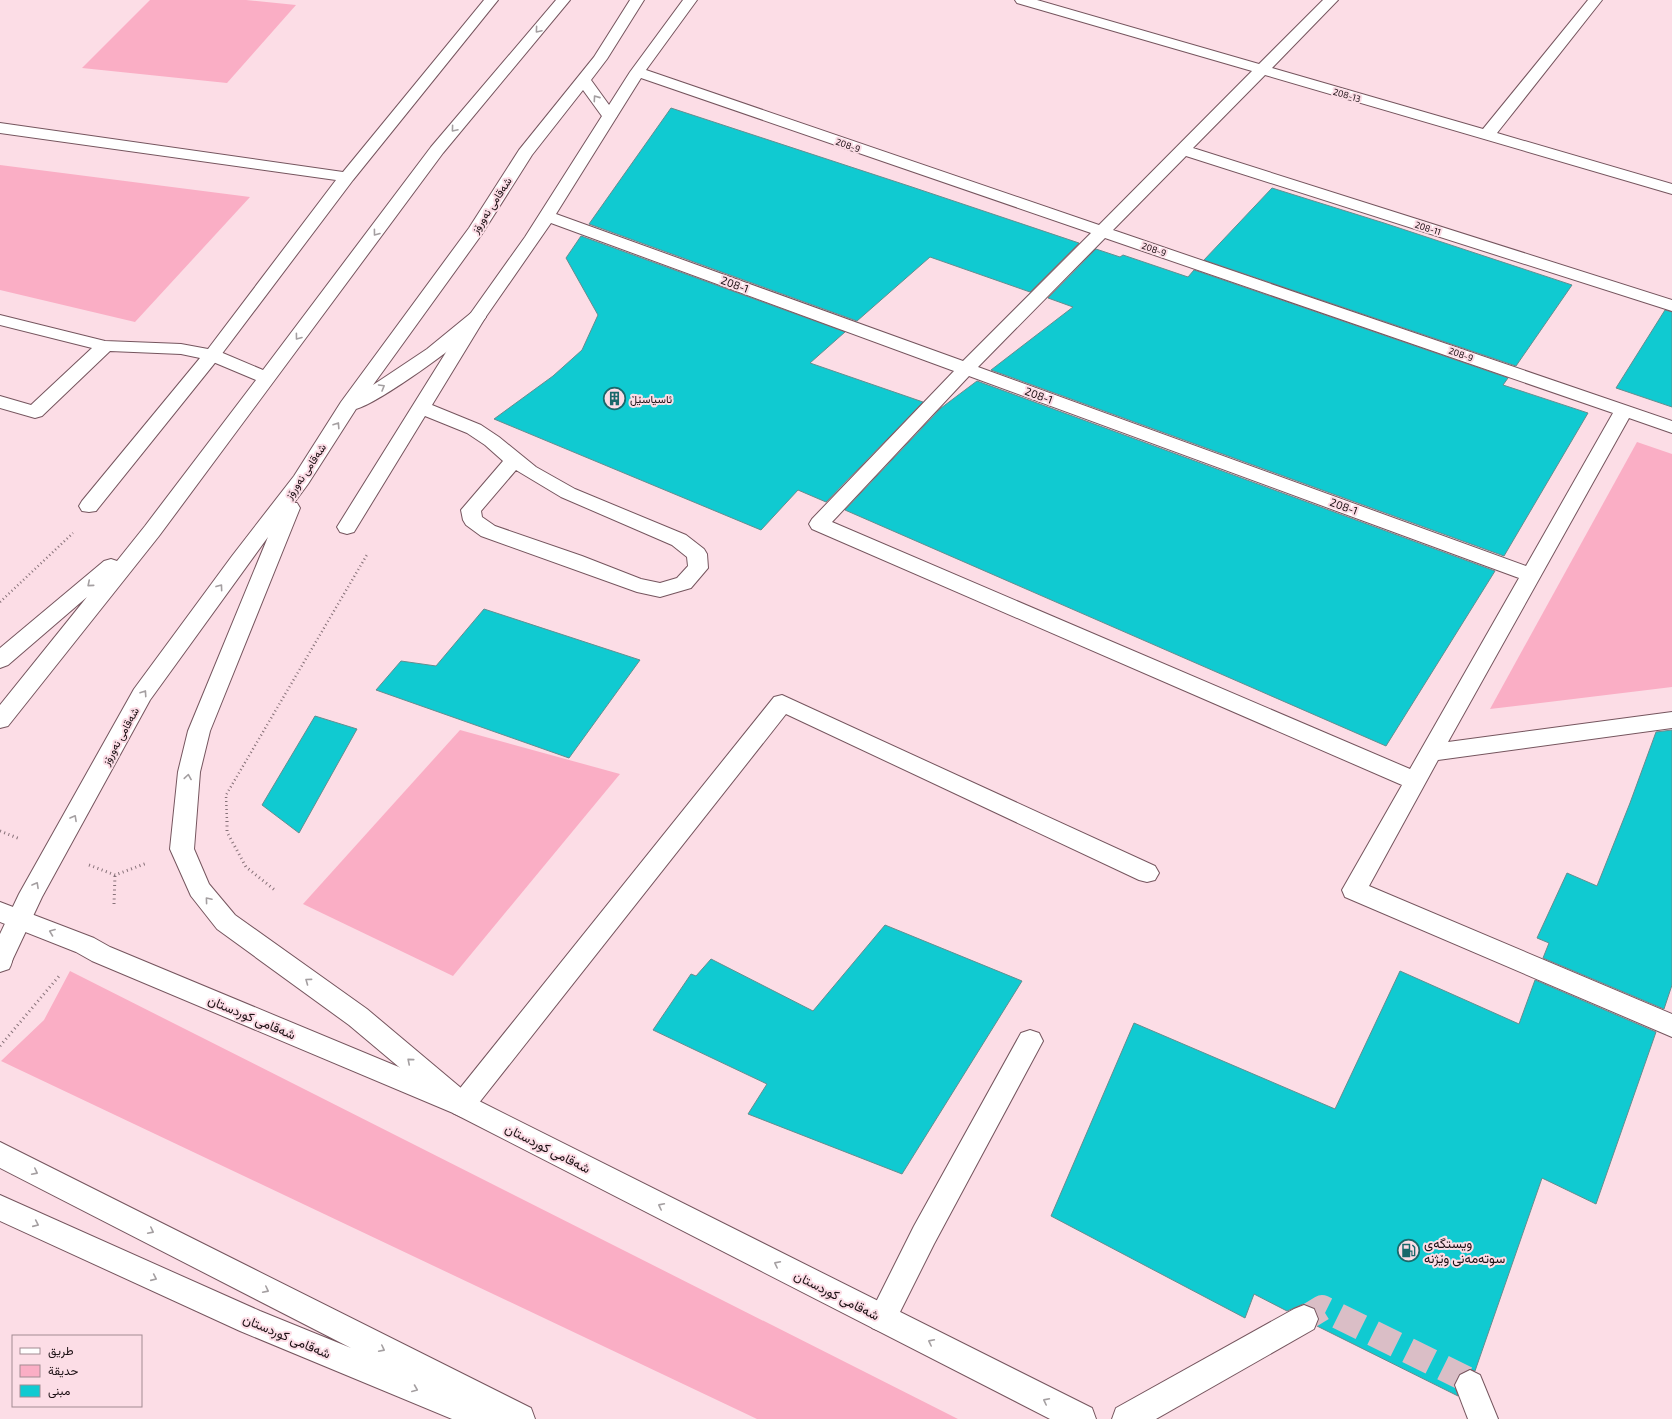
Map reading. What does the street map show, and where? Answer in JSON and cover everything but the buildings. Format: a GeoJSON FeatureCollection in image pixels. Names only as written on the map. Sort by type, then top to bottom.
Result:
{"type":"FeatureCollection","features":[{"type":"Feature","properties":{"kind":"main road"},"geometry":{"type":"LineString","coordinates":[[89,506],[212,355],[347,178],[491,0]]}},
{"type":"Feature","properties":{"kind":"main road"},"geometry":{"type":"LineString","coordinates":[[0,720],[152,531],[268,378],[437,150],[563,0]]}},
{"type":"Feature","properties":{"kind":"main road","name":"شەقامی نەورۆز"},"geometry":{"type":"LineString","coordinates":[[0,956],[9,916],[31,894],[142,695],[239,561],[301,480],[348,406],[476,230],[525,153],[600,59],[637,0]]}},
{"type":"Feature","properties":{"kind":"main road"},"geometry":{"type":"LineString","coordinates":[[347,527],[477,317],[547,216],[636,72],[690,0]]}},
{"type":"Feature","properties":{"kind":"main road","name":"208-13"},"geometry":{"type":"LineString","coordinates":[[1022,0],[1672,189]]}},
{"type":"Feature","properties":{"kind":"main road"},"geometry":{"type":"LineString","coordinates":[[1331,0],[966,369],[819,524],[1415,781]]}},
{"type":"Feature","properties":{"kind":"main road"},"geometry":{"type":"LineString","coordinates":[[1486,135],[1595,0]]}},
{"type":"Feature","properties":{"kind":"main road","name":"208-9"},"geometry":{"type":"LineString","coordinates":[[636,72],[1672,427]]}},
{"type":"Feature","properties":{"kind":"main road"},"geometry":{"type":"LineString","coordinates":[[583,79],[609,116]]}},
{"type":"Feature","properties":{"kind":"main road"},"geometry":{"type":"LineString","coordinates":[[0,128],[347,178]]}},
{"type":"Feature","properties":{"kind":"main road","name":"208-11"},"geometry":{"type":"LineString","coordinates":[[1183,150],[1672,306]]}},
{"type":"Feature","properties":{"kind":"main road","name":"208-1"},"geometry":{"type":"LineString","coordinates":[[547,216],[1531,575]]}},
{"type":"Feature","properties":{"kind":"main road"},"geometry":{"type":"LineString","coordinates":[[348,406],[386,385],[420,363],[451,340],[477,317]]}},
{"type":"Feature","properties":{"kind":"main road"},"geometry":{"type":"LineString","coordinates":[[0,320],[106,346],[164,348],[212,355],[268,378]]}},
{"type":"Feature","properties":{"kind":"main road"},"geometry":{"type":"LineString","coordinates":[[0,402],[35,412],[106,346]]}},
{"type":"Feature","properties":{"kind":"main road"},"geometry":{"type":"LineString","coordinates":[[421,407],[474,429],[492,441],[529,471],[568,493],[679,540],[697,554],[698,568],[684,583],[660,590],[637,585],[488,530],[473,520],[471,510],[514,460]]}},
{"type":"Feature","properties":{"kind":"main road"},"geometry":{"type":"LineString","coordinates":[[1624,410],[1354,890],[1672,1026]]}},
{"type":"Feature","properties":{"kind":"main road"},"geometry":{"type":"LineString","coordinates":[[301,480],[199,731],[189,772],[182,849],[198,889],[226,922],[358,1017],[462,1105],[782,703],[1147,873]]}},
{"type":"Feature","properties":{"kind":"main road"},"geometry":{"type":"LineString","coordinates":[[0,660],[152,531]]}},
{"type":"Feature","properties":{"kind":"main road"},"geometry":{"type":"LineString","coordinates":[[1431,753],[1672,720]]}},
{"type":"Feature","properties":{"kind":"main road","name":"شەقامی کوردستان"},"geometry":{"type":"LineString","coordinates":[[9,916],[85,945],[101,954],[462,1105],[1081,1419]]}},
{"type":"Feature","properties":{"kind":"main road"},"geometry":{"type":"LineString","coordinates":[[882,1318],[924,1235],[1030,1041]]}},
{"type":"Feature","properties":{"kind":"main road"},"geometry":{"type":"LineString","coordinates":[[0,1154],[520,1419]]}},
{"type":"Feature","properties":{"kind":"main road","name":"شەقامی کوردستان"},"geometry":{"type":"LineString","coordinates":[[0,1208],[250,1321],[488,1419]]}},
{"type":"Feature","properties":{"kind":"main road"},"geometry":{"type":"LineString","coordinates":[[1127,1419],[1304,1319]]}},
{"type":"Feature","properties":{"kind":"main road"},"geometry":{"type":"LineString","coordinates":[[1470,1385],[1483,1419]]}},
{"type":"Feature","properties":{"kind":"path"},"geometry":{"type":"LineString","coordinates":[[0,831],[24,840]]}},
{"type":"Feature","properties":{"kind":"path"},"geometry":{"type":"LineString","coordinates":[[85,864],[115,875],[147,863]]}},
{"type":"Feature","properties":{"kind":"path"},"geometry":{"type":"LineString","coordinates":[[114,904],[115,875]]}},
{"type":"Feature","properties":{"kind":"path"},"geometry":{"type":"LineString","coordinates":[[0,1046],[60,974]]}},
{"type":"Feature","properties":{"kind":"green space"},"geometry":{"type":"Polygon","coordinates":[[[150,0],[246,0],[296,5],[227,83],[82,68],[150,0]]]}},
{"type":"Feature","properties":{"kind":"green space"},"geometry":{"type":"Polygon","coordinates":[[[0,165],[250,197],[135,322],[0,290],[0,165]]]}},
{"type":"Feature","properties":{"kind":"green space"},"geometry":{"type":"Polygon","coordinates":[[[1637,442],[1672,454],[1672,687],[1490,709],[1637,442]]]}},
{"type":"Feature","properties":{"kind":"green space"},"geometry":{"type":"Polygon","coordinates":[[[460,730],[620,774],[453,976],[303,904],[460,730]]]}},
{"type":"Feature","properties":{"kind":"green space"},"geometry":{"type":"Polygon","coordinates":[[[70,971],[958,1419],[757,1419],[1,1061],[44,1020],[70,971]]]}},
{"type":"Feature","properties":{"kind":"tunnel"},"geometry":{"type":"LineString","coordinates":[[1304,1319],[1322,1308],[1468,1380],[1470,1385]]}},
{"type":"Feature","properties":{"kind":"place","name":"ئاسیاسێڵ"},"geometry":{"type":"Point","coordinates":[615,398]}},
{"type":"Feature","properties":{"kind":"place","name":"ویستگەی سوتەمەنی وێژنە"},"geometry":{"type":"Point","coordinates":[1408,1250]}}]}
